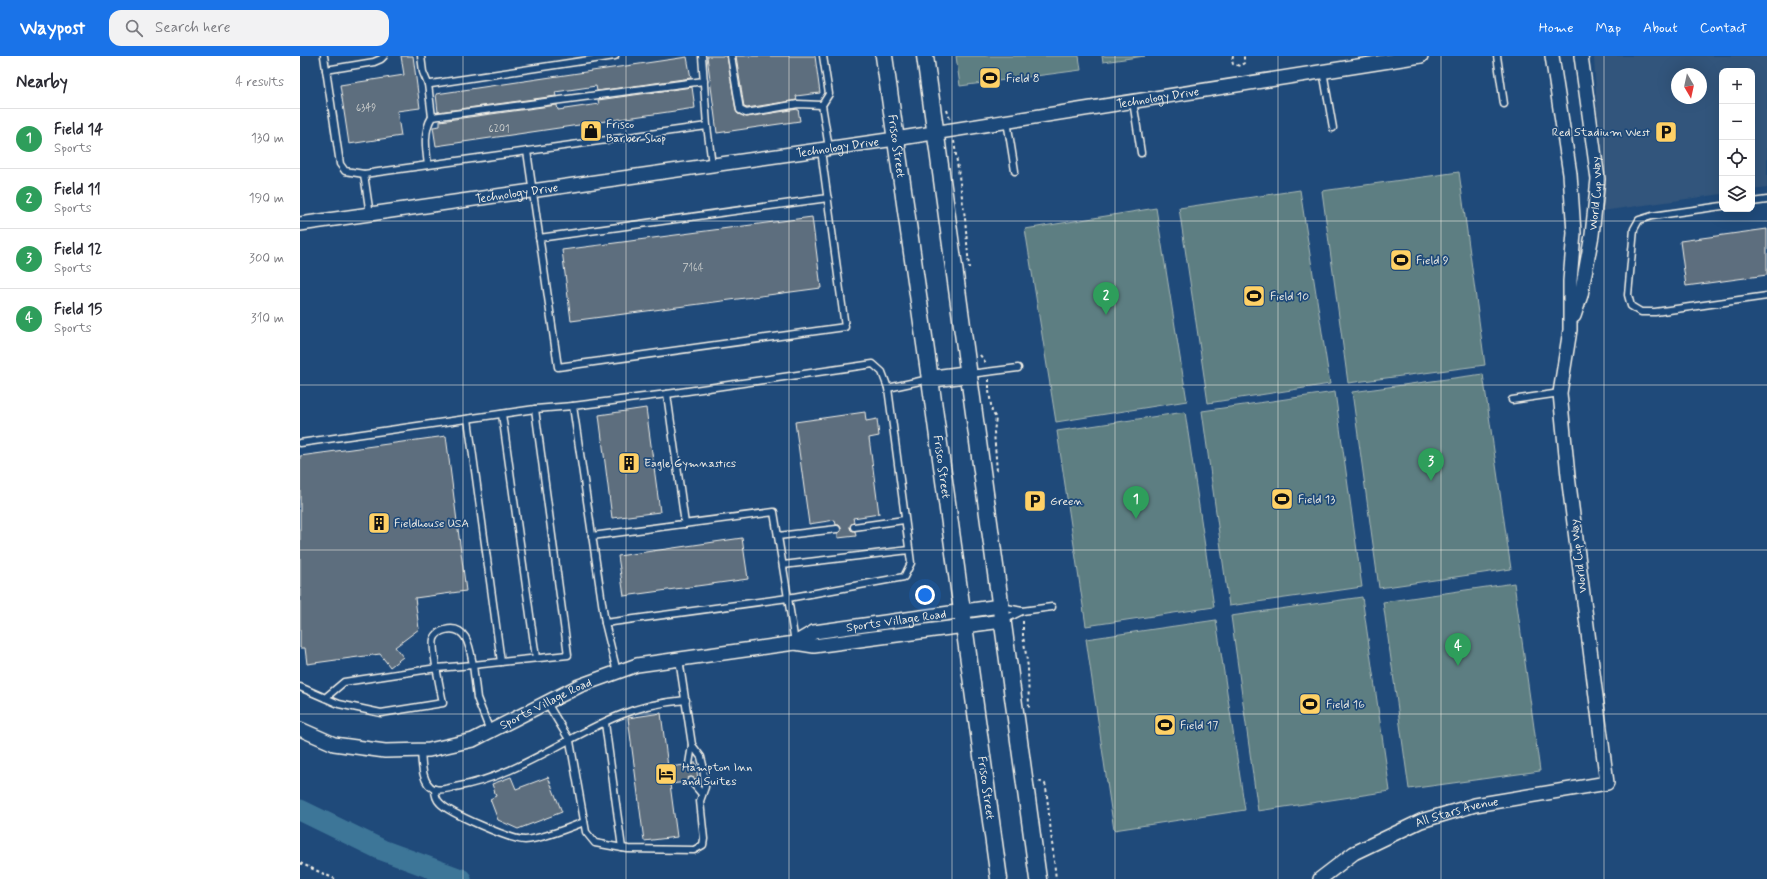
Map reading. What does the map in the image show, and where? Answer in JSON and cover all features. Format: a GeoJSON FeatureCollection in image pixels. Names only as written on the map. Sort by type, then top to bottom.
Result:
{"type":"FeatureCollection","features":[{"type":"Feature","properties":{"kind":"street","name":"Frisco Street"},"geometry":{"type":"LineString","coordinates":[[884,56],[999,879]]}},
{"type":"Feature","properties":{"kind":"street"},"geometry":{"type":"LineString","coordinates":[[925,56],[934,133],[969,374],[1038,879]]}},
{"type":"Feature","properties":{"kind":"street","name":"Technology Drive"},"geometry":{"type":"LineString","coordinates":[[300,224],[895,139],[1421,56]]}},
{"type":"Feature","properties":{"kind":"street","name":"World Cup Way"},"geometry":{"type":"LineString","coordinates":[[1552,56],[1570,174],[1574,233],[1570,282],[1570,330]]}},
{"type":"Feature","properties":{"kind":"street","name":"World Cup Way"},"geometry":{"type":"LineString","coordinates":[[1581,56],[1598,179],[1589,250],[1581,295],[1570,330],[1560,393],[1568,476],[1607,783]]}},
{"type":"Feature","properties":{"kind":"street"},"geometry":{"type":"LineString","coordinates":[[930,379],[969,374]]}},
{"type":"Feature","properties":{"kind":"street","name":"Sports Village Road"},"geometry":{"type":"LineString","coordinates":[[300,729],[334,744],[385,751],[429,750],[473,740],[579,686],[638,665],[795,643],[814,632],[963,619],[1001,614]]}},
{"type":"Feature","properties":{"kind":"street","name":"All Stars Avenue"},"geometry":{"type":"LineString","coordinates":[[1320,879],[1354,853],[1421,821],[1475,805],[1607,783]]}},
{"type":"Feature","properties":{"kind":"lane"},"geometry":{"type":"LineString","coordinates":[[324,56],[340,164],[345,171],[364,174],[707,126]]}},
{"type":"Feature","properties":{"kind":"lane"},"geometry":{"type":"LineString","coordinates":[[326,70],[374,62],[384,56]]}},
{"type":"Feature","properties":{"kind":"lane"},"geometry":{"type":"LineString","coordinates":[[421,56],[423,72],[428,84],[432,117],[428,123],[425,144],[428,165]]}},
{"type":"Feature","properties":{"kind":"lane"},"geometry":{"type":"LineString","coordinates":[[428,84],[615,56]]}},
{"type":"Feature","properties":{"kind":"lane"},"geometry":{"type":"LineString","coordinates":[[702,56],[707,126],[712,165]]}},
{"type":"Feature","properties":{"kind":"lane"},"geometry":{"type":"LineString","coordinates":[[731,56],[740,110],[746,113],[798,104],[822,105]]}},
{"type":"Feature","properties":{"kind":"lane"},"geometry":{"type":"LineString","coordinates":[[527,152],[531,191],[558,367],[845,326],[828,198],[822,105],[829,94],[823,56]]}},
{"type":"Feature","properties":{"kind":"lane"},"geometry":{"type":"LineString","coordinates":[[1497,56],[1504,104]]}},
{"type":"Feature","properties":{"kind":"lane"},"geometry":{"type":"LineString","coordinates":[[1323,71],[1333,128]]}},
{"type":"Feature","properties":{"kind":"lane"},"geometry":{"type":"LineString","coordinates":[[432,117],[704,81]]}},
{"type":"Feature","properties":{"kind":"lane"},"geometry":{"type":"LineString","coordinates":[[1134,101],[1141,153]]}},
{"type":"Feature","properties":{"kind":"lane"},"geometry":{"type":"LineString","coordinates":[[1007,121],[1015,171]]}},
{"type":"Feature","properties":{"kind":"lane"},"geometry":{"type":"LineString","coordinates":[[364,174],[370,215]]}},
{"type":"Feature","properties":{"kind":"lane"},"geometry":{"type":"LineString","coordinates":[[539,238],[828,198]]}},
{"type":"Feature","properties":{"kind":"lane"},"geometry":{"type":"LineString","coordinates":[[1755,202],[1767,200]]}},
{"type":"Feature","properties":{"kind":"lane"},"geometry":{"type":"LineString","coordinates":[[1719,206],[1652,216],[1639,220],[1634,229],[1628,295],[1631,306],[1641,312],[1655,312],[1767,296]]}},
{"type":"Feature","properties":{"kind":"lane"},"geometry":{"type":"LineString","coordinates":[[300,443],[535,409],[574,406],[667,394],[873,364],[882,372],[888,388],[904,520],[911,564],[904,577],[788,598],[605,623]]}},
{"type":"Feature","properties":{"kind":"lane"},"geometry":{"type":"LineString","coordinates":[[969,374],[1018,368]]}},
{"type":"Feature","properties":{"kind":"lane"},"geometry":{"type":"LineString","coordinates":[[888,388],[930,379]]}},
{"type":"Feature","properties":{"kind":"lane"},"geometry":{"type":"LineString","coordinates":[[1512,400],[1560,393]]}},
{"type":"Feature","properties":{"kind":"lane"},"geometry":{"type":"LineString","coordinates":[[667,394],[685,524]]}},
{"type":"Feature","properties":{"kind":"lane"},"geometry":{"type":"LineString","coordinates":[[574,406],[605,623],[617,672]]}},
{"type":"Feature","properties":{"kind":"lane"},"geometry":{"type":"LineString","coordinates":[[325,698],[344,682],[437,668],[568,655],[535,409]]}},
{"type":"Feature","properties":{"kind":"lane"},"geometry":{"type":"LineString","coordinates":[[502,414],[536,658]]}},
{"type":"Feature","properties":{"kind":"lane"},"geometry":{"type":"LineString","coordinates":[[468,419],[501,662]]}},
{"type":"Feature","properties":{"kind":"lane"},"geometry":{"type":"LineString","coordinates":[[592,536],[774,512],[795,643]]}},
{"type":"Feature","properties":{"kind":"lane"},"geometry":{"type":"LineString","coordinates":[[854,526],[904,520]]}},
{"type":"Feature","properties":{"kind":"lane"},"geometry":{"type":"LineString","coordinates":[[778,536],[837,529]]}},
{"type":"Feature","properties":{"kind":"lane"},"geometry":{"type":"LineString","coordinates":[[783,565],[908,550]]}},
{"type":"Feature","properties":{"kind":"lane"},"geometry":{"type":"LineString","coordinates":[[1001,614],[1052,607]]}},
{"type":"Feature","properties":{"kind":"lane"},"geometry":{"type":"LineString","coordinates":[[1001,614],[1022,611]]}},
{"type":"Feature","properties":{"kind":"lane"},"geometry":{"type":"LineString","coordinates":[[300,686],[339,704],[381,713],[443,703],[434,638],[438,633],[450,629],[457,630],[466,636],[473,665],[477,698],[490,731]]}},
{"type":"Feature","properties":{"kind":"lane"},"geometry":{"type":"LineString","coordinates":[[680,659],[692,745],[689,764]]}},
{"type":"Feature","properties":{"kind":"lane"},"geometry":{"type":"LineString","coordinates":[[421,750],[424,777],[435,789],[440,790],[473,784],[497,776],[570,741],[617,716],[659,702],[686,700]]}},
{"type":"Feature","properties":{"kind":"lane"},"geometry":{"type":"LineString","coordinates":[[547,703],[570,741],[586,832],[595,843],[622,848],[694,850],[703,845],[704,839],[700,801],[705,787],[703,765],[701,756],[692,745]]}},
{"type":"Feature","properties":{"kind":"lane"},"geometry":{"type":"LineString","coordinates":[[605,723],[622,848]]}},
{"type":"Feature","properties":{"kind":"lane"},"geometry":{"type":"LineString","coordinates":[[690,781],[702,794]]}},
{"type":"Feature","properties":{"kind":"lane"},"geometry":{"type":"LineString","coordinates":[[435,789],[436,797],[440,803],[451,811],[480,825],[519,839],[535,838],[584,822]]}},
{"type":"Feature","properties":{"kind":"path"},"geometry":{"type":"LineString","coordinates":[[1233,56],[1233,64],[1240,66],[1244,62],[1244,56]]}},
{"type":"Feature","properties":{"kind":"path"},"geometry":{"type":"LineString","coordinates":[[947,111],[950,116],[963,204],[969,274]]}},
{"type":"Feature","properties":{"kind":"path"},"geometry":{"type":"LineString","coordinates":[[980,354],[985,362],[988,372],[988,391],[992,412],[996,418],[994,432],[997,471]]}},
{"type":"Feature","properties":{"kind":"path"},"geometry":{"type":"LineString","coordinates":[[1022,611],[1023,636],[1028,667],[1030,717]]}},
{"type":"Feature","properties":{"kind":"path"},"geometry":{"type":"LineString","coordinates":[[1037,778],[1045,784],[1046,787],[1056,879]]}},
{"type":"Feature","properties":{"kind":"path"},"geometry":{"type":"LineString","coordinates":[[300,863],[335,879]]}},
{"type":"Feature","properties":{"kind":"shaded area","name":"Red Stadium West"},"geometry":{"type":"Polygon","coordinates":[[[1594,56],[1767,56],[1767,188],[1755,190],[1755,68],[1719,68],[1719,194],[1602,211],[1594,56]]]}},
{"type":"Feature","properties":{"kind":"green space","name":"Field 8"},"geometry":{"type":"Polygon","coordinates":[[[956,56],[1079,56],[1081,70],[960,86],[956,56]]]}},
{"type":"Feature","properties":{"kind":"green space"},"geometry":{"type":"Polygon","coordinates":[[[1102,56],[1145,56],[1103,62],[1102,56]]]}},
{"type":"Feature","properties":{"kind":"green space","name":"Field 9"},"geometry":{"type":"Polygon","coordinates":[[[1459,172],[1485,365],[1348,383],[1322,191],[1459,172]]]}},
{"type":"Feature","properties":{"kind":"green space","name":"Field 10"},"geometry":{"type":"Polygon","coordinates":[[[1300,190],[1330,384],[1208,403],[1179,208],[1300,190]]]}},
{"type":"Feature","properties":{"kind":"green space"},"geometry":{"type":"Polygon","coordinates":[[[1156,208],[1187,401],[1056,422],[1025,229],[1156,208]]]}},
{"type":"Feature","properties":{"kind":"green space"},"geometry":{"type":"Polygon","coordinates":[[[1483,374],[1511,569],[1379,588],[1352,392],[1483,374]]]}},
{"type":"Feature","properties":{"kind":"green space","name":"Field 13"},"geometry":{"type":"Polygon","coordinates":[[[1335,392],[1362,587],[1229,606],[1202,411],[1335,392]]]}},
{"type":"Feature","properties":{"kind":"green space"},"geometry":{"type":"Polygon","coordinates":[[[1185,412],[1214,607],[1086,626],[1057,431],[1185,412]]]}},
{"type":"Feature","properties":{"kind":"green space"},"geometry":{"type":"Polygon","coordinates":[[[1514,583],[1540,771],[1409,789],[1383,602],[1514,583]]]}},
{"type":"Feature","properties":{"kind":"green space","name":"Field 16"},"geometry":{"type":"Polygon","coordinates":[[[1362,597],[1390,791],[1258,811],[1231,616],[1362,597]]]}},
{"type":"Feature","properties":{"kind":"green space","name":"Field 17"},"geometry":{"type":"Polygon","coordinates":[[[1216,620],[1245,810],[1114,830],[1086,639],[1216,620]]]}},
{"type":"Feature","properties":{"kind":"building"},"geometry":{"type":"Polygon","coordinates":[[[401,56],[413,56],[420,108],[397,111],[401,136],[349,144],[340,85],[404,75],[401,56]]]}},
{"type":"Feature","properties":{"kind":"building"},"geometry":{"type":"Polygon","coordinates":[[[707,56],[727,56],[736,111],[738,114],[747,117],[798,109],[800,121],[717,133],[707,56]]]}},
{"type":"Feature","properties":{"kind":"building"},"geometry":{"type":"Polygon","coordinates":[[[736,56],[815,56],[820,93],[796,96],[797,100],[747,108],[744,107],[736,56]]]}},
{"type":"Feature","properties":{"kind":"building"},"geometry":{"type":"Polygon","coordinates":[[[687,57],[691,78],[597,91],[596,86],[555,92],[556,96],[438,112],[436,94],[687,57]]]}},
{"type":"Feature","properties":{"kind":"building"},"geometry":{"type":"Polygon","coordinates":[[[692,87],[695,108],[436,146],[433,127],[440,126],[440,121],[557,105],[558,110],[599,104],[598,100],[692,87]]]}},
{"type":"Feature","properties":{"kind":"building"},"geometry":{"type":"Polygon","coordinates":[[[812,217],[821,288],[571,321],[562,250],[812,217]]]}},
{"type":"Feature","properties":{"kind":"building"},"geometry":{"type":"Polygon","coordinates":[[[1767,229],[1767,275],[1686,286],[1680,241],[1767,229]]]}},
{"type":"Feature","properties":{"kind":"building","name":"Eagle Gymnastics"},"geometry":{"type":"Polygon","coordinates":[[[646,408],[660,512],[612,518],[599,415],[646,408]]]}},
{"type":"Feature","properties":{"kind":"building"},"geometry":{"type":"Polygon","coordinates":[[[865,412],[866,421],[877,419],[879,436],[869,438],[879,514],[853,518],[854,522],[850,527],[851,530],[855,531],[856,536],[838,538],[838,533],[841,531],[841,528],[839,525],[836,525],[835,520],[809,524],[795,422],[865,412]]]}},
{"type":"Feature","properties":{"kind":"building","name":"Fieldhouse USA"},"geometry":{"type":"Polygon","coordinates":[[[446,436],[466,591],[415,598],[419,629],[395,647],[403,657],[390,667],[380,654],[307,664],[305,648],[300,648],[300,456],[446,436]]]}},
{"type":"Feature","properties":{"kind":"building"},"geometry":{"type":"Polygon","coordinates":[[[742,538],[748,579],[624,596],[618,556],[742,538]]]}},
{"type":"Feature","properties":{"kind":"building","name":"Hampton Inn and Suites"},"geometry":{"type":"Polygon","coordinates":[[[661,713],[668,767],[685,765],[686,768],[690,768],[694,763],[696,763],[698,780],[691,777],[688,778],[687,782],[670,784],[677,837],[644,841],[628,718],[661,713]]]}},
{"type":"Feature","properties":{"kind":"building"},"geometry":{"type":"Polygon","coordinates":[[[511,777],[516,789],[548,777],[562,812],[518,829],[498,820],[490,799],[496,796],[492,784],[511,777]]]}},
{"type":"Feature","properties":{"kind":"waterway"},"geometry":{"type":"LineString","coordinates":[[300,810],[382,850],[461,879]]}},
{"type":"Feature","properties":{"kind":"place","name":"Field 8"},"geometry":{"type":"Point","coordinates":[990,78]}},
{"type":"Feature","properties":{"kind":"place","name":"Frisco Barber Shop"},"geometry":{"type":"Point","coordinates":[591,131]}},
{"type":"Feature","properties":{"kind":"place","name":"Red Stadium West"},"geometry":{"type":"Point","coordinates":[1666,132]}},
{"type":"Feature","properties":{"kind":"place","name":"Field 9"},"geometry":{"type":"Point","coordinates":[1401,260]}},
{"type":"Feature","properties":{"kind":"place","name":"Field 10"},"geometry":{"type":"Point","coordinates":[1254,296]}},
{"type":"Feature","properties":{"kind":"place","name":"Field 11"},"geometry":{"type":"Point","coordinates":[1106,315]}},
{"type":"Feature","properties":{"kind":"place","name":"Eagle Gymnastics"},"geometry":{"type":"Point","coordinates":[629,463]}},
{"type":"Feature","properties":{"kind":"place","name":"Field 12"},"geometry":{"type":"Point","coordinates":[1431,481]}},
{"type":"Feature","properties":{"kind":"place","name":"Field 13"},"geometry":{"type":"Point","coordinates":[1282,499]}},
{"type":"Feature","properties":{"kind":"place","name":"Green"},"geometry":{"type":"Point","coordinates":[1035,501]}},
{"type":"Feature","properties":{"kind":"place","name":"Field 14"},"geometry":{"type":"Point","coordinates":[1136,519]}},
{"type":"Feature","properties":{"kind":"place","name":"Fieldhouse USA"},"geometry":{"type":"Point","coordinates":[379,523]}},
{"type":"Feature","properties":{"kind":"place","name":"Field 15"},"geometry":{"type":"Point","coordinates":[1458,666]}},
{"type":"Feature","properties":{"kind":"place","name":"Field 16"},"geometry":{"type":"Point","coordinates":[1310,704]}},
{"type":"Feature","properties":{"kind":"place","name":"Field 17"},"geometry":{"type":"Point","coordinates":[1165,725]}},
{"type":"Feature","properties":{"kind":"place","name":"Hampton Inn and Suites"},"geometry":{"type":"Point","coordinates":[666,774]}}]}
